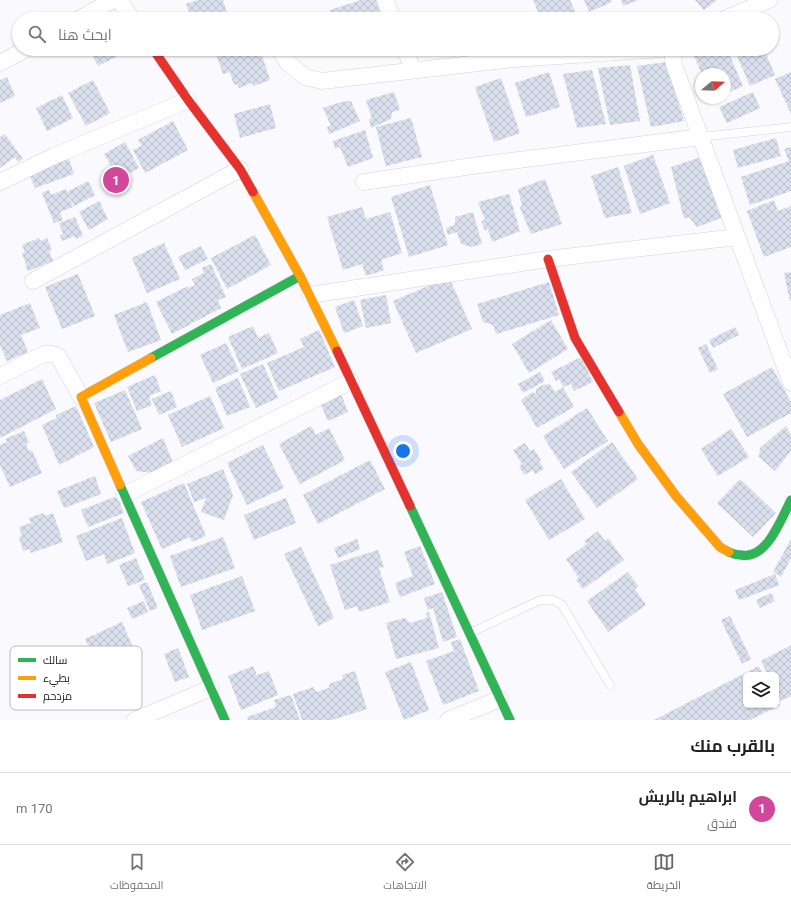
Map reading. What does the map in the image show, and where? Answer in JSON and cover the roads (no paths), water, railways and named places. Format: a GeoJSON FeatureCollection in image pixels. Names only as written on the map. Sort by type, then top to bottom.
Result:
{"type":"FeatureCollection","features":[{"type":"Feature","properties":{"kind":"street"},"geometry":{"type":"LineString","coordinates":[[92,12],[113,0]]}},
{"type":"Feature","properties":{"kind":"street"},"geometry":{"type":"LineString","coordinates":[[119,0],[127,12]]}},
{"type":"Feature","properties":{"kind":"street"},"geometry":{"type":"LineString","coordinates":[[385,0],[390,12]]}},
{"type":"Feature","properties":{"kind":"street"},"geometry":{"type":"LineString","coordinates":[[741,12],[769,0]]}},
{"type":"Feature","properties":{"kind":"street"},"geometry":{"type":"LineString","coordinates":[[0,64],[14,56]]}},
{"type":"Feature","properties":{"kind":"street"},"geometry":{"type":"LineString","coordinates":[[158,56],[188,100],[240,169],[300,276],[351,381],[510,720]]}},
{"type":"Feature","properties":{"kind":"street"},"geometry":{"type":"LineString","coordinates":[[283,56],[287,62],[304,77],[322,81],[514,59],[558,56]]}},
{"type":"Feature","properties":{"kind":"street"},"geometry":{"type":"LineString","coordinates":[[408,56],[413,70]]}},
{"type":"Feature","properties":{"kind":"street"},"geometry":{"type":"LineString","coordinates":[[673,56],[674,65],[791,383]]}},
{"type":"Feature","properties":{"kind":"street"},"geometry":{"type":"LineString","coordinates":[[0,182],[54,156],[188,100]]}},
{"type":"Feature","properties":{"kind":"street"},"geometry":{"type":"LineString","coordinates":[[364,182],[479,165],[701,137]]}},
{"type":"Feature","properties":{"kind":"street"},"geometry":{"type":"LineString","coordinates":[[33,282],[240,169]]}},
{"type":"Feature","properties":{"kind":"street"},"geometry":{"type":"LineString","coordinates":[[310,295],[548,259],[737,238]]}},
{"type":"Feature","properties":{"kind":"street"},"geometry":{"type":"LineString","coordinates":[[548,259],[576,338],[598,378],[638,444],[676,496],[720,548],[732,554],[744,556],[754,555],[767,545],[791,500]]}},
{"type":"Feature","properties":{"kind":"street"},"geometry":{"type":"LineString","coordinates":[[81,397],[300,276]]}},
{"type":"Feature","properties":{"kind":"street"},"geometry":{"type":"LineString","coordinates":[[0,376],[44,354],[58,356],[81,397],[225,720]]}},
{"type":"Feature","properties":{"kind":"street"},"geometry":{"type":"LineString","coordinates":[[124,495],[351,381]]}},
{"type":"Feature","properties":{"kind":"street"},"geometry":{"type":"LineString","coordinates":[[135,720],[211,688]]}},
{"type":"Feature","properties":{"kind":"street"},"geometry":{"type":"LineString","coordinates":[[448,720],[500,699]]}},
{"type":"Feature","properties":{"kind":"lane"},"geometry":{"type":"LineString","coordinates":[[701,137],[791,127]]}},
{"type":"Feature","properties":{"kind":"lane"},"geometry":{"type":"LineString","coordinates":[[470,633],[540,600],[553,600],[562,605],[610,685]]}},
{"type":"Feature","properties":{"kind":"place","name":"ابراهيم بالريش"},"geometry":{"type":"Point","coordinates":[116,180]}}]}
